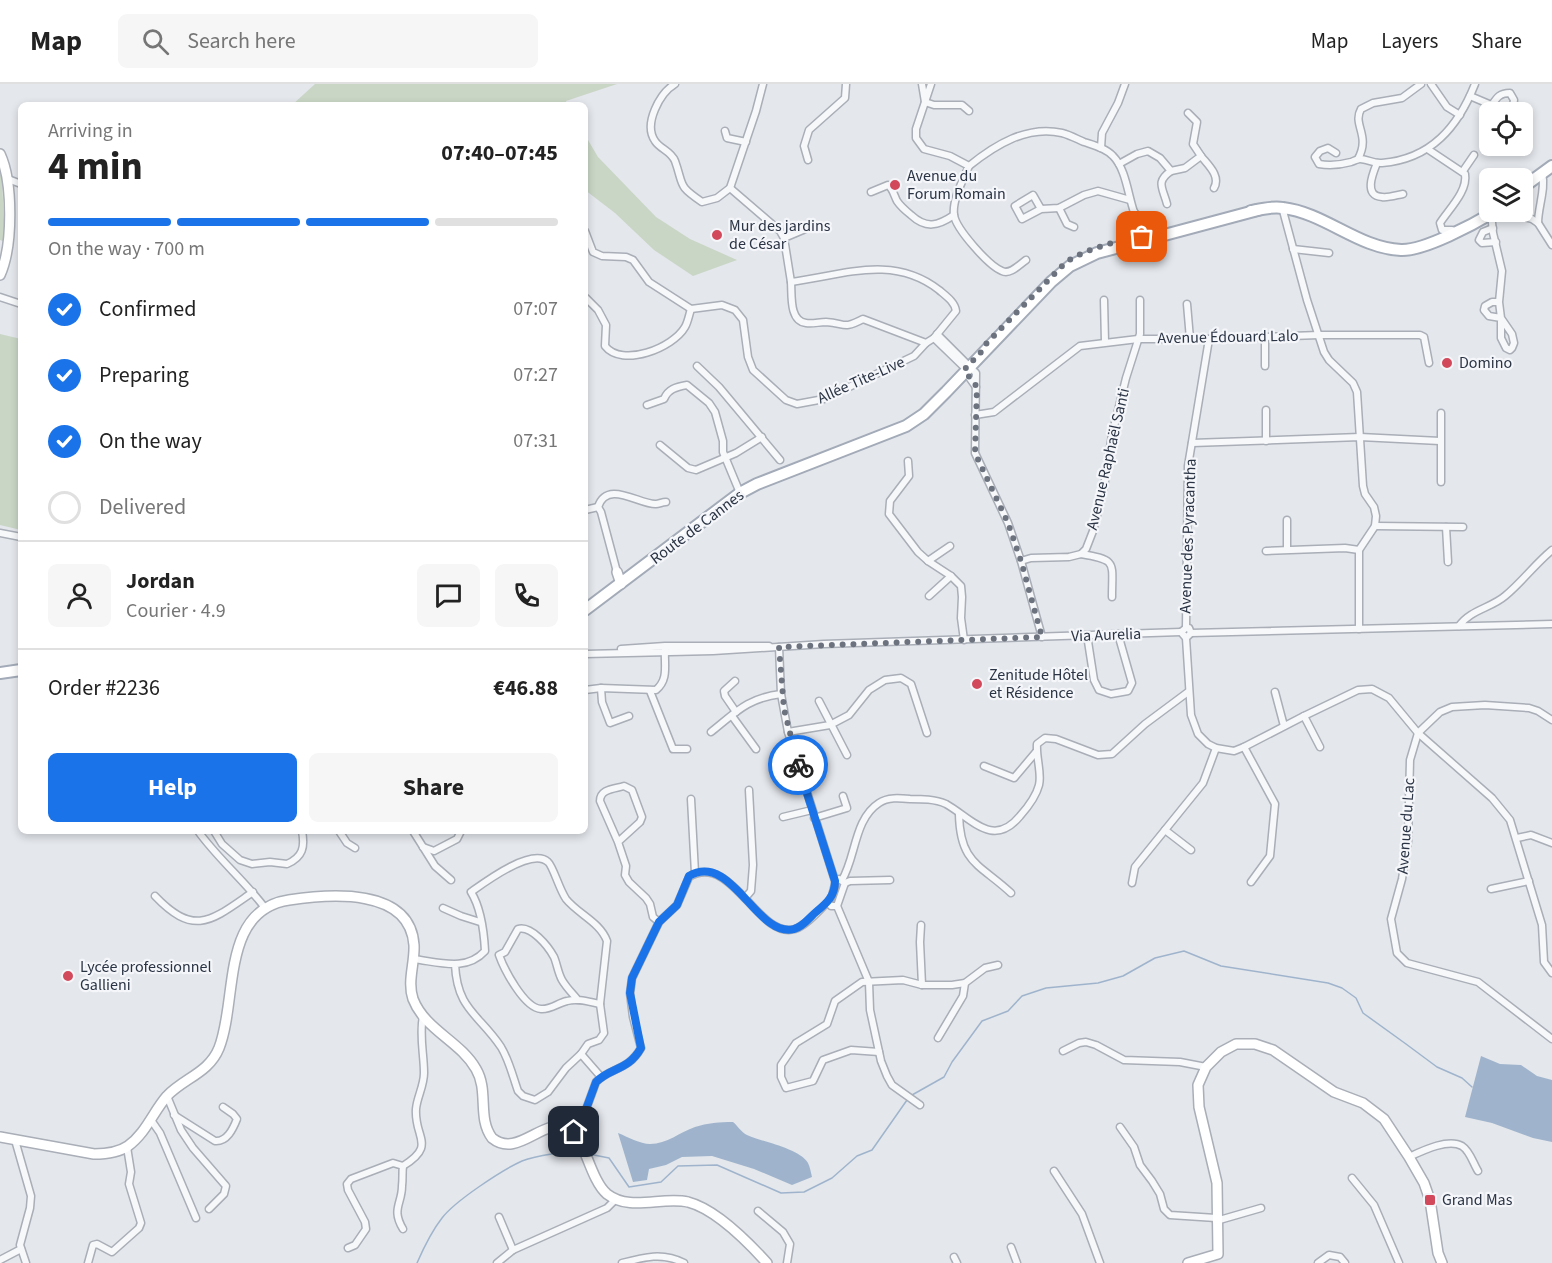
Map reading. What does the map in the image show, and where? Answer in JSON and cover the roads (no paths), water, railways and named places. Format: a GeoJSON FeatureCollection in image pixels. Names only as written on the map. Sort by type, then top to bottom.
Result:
{"type":"FeatureCollection","features":[{"type":"Feature","properties":{"kind":"main road"},"geometry":{"type":"LineString","coordinates":[[1533,180],[1552,166]]}},
{"type":"Feature","properties":{"kind":"main road","name":"Route de Cannes"},"geometry":{"type":"LineString","coordinates":[[588,608],[740,493],[757,484],[906,426],[917,419],[946,392],[984,346],[1066,262],[1077,255],[1098,247],[1258,210],[1281,207],[1302,212],[1371,244],[1401,250],[1422,246],[1479,218]]}},
{"type":"Feature","properties":{"kind":"main road","name":"Route de Cannes"},"geometry":{"type":"LineString","coordinates":[[1355,236],[1400,244],[1410,243],[1447,226],[1479,215]]}},
{"type":"Feature","properties":{"kind":"main road","name":"Route de Cannes"},"geometry":{"type":"LineString","coordinates":[[887,433],[920,410],[1070,266],[1084,258],[1145,236]]}},
{"type":"Feature","properties":{"kind":"main road","name":"Route de Cannes"},"geometry":{"type":"LineString","coordinates":[[588,611],[617,587]]}},
{"type":"Feature","properties":{"kind":"main road"},"geometry":{"type":"LineString","coordinates":[[0,666],[18,666]]}},
{"type":"Feature","properties":{"kind":"main road"},"geometry":{"type":"LineString","coordinates":[[0,673],[18,670]]}},
{"type":"Feature","properties":{"kind":"street"},"geometry":{"type":"LineString","coordinates":[[675,84],[669,87],[654,111],[652,127],[654,141],[675,160],[683,186],[702,202],[717,198],[730,188],[763,84]]}},
{"type":"Feature","properties":{"kind":"street"},"geometry":{"type":"LineString","coordinates":[[808,160],[804,146],[809,130],[845,98],[846,84]]}},
{"type":"Feature","properties":{"kind":"street"},"geometry":{"type":"LineString","coordinates":[[922,84],[925,102]]}},
{"type":"Feature","properties":{"kind":"street"},"geometry":{"type":"LineString","coordinates":[[931,84],[916,129],[916,138],[924,149],[950,156],[969,166]]}},
{"type":"Feature","properties":{"kind":"street"},"geometry":{"type":"LineString","coordinates":[[1101,148],[1102,133],[1125,84]]}},
{"type":"Feature","properties":{"kind":"street"},"geometry":{"type":"LineString","coordinates":[[1358,159],[1365,140],[1358,117],[1361,109],[1372,103],[1402,98],[1421,84]]}},
{"type":"Feature","properties":{"kind":"street"},"geometry":{"type":"LineString","coordinates":[[1431,84],[1448,106],[1460,115]]}},
{"type":"Feature","properties":{"kind":"street"},"geometry":{"type":"LineString","coordinates":[[1336,153],[1328,148],[1320,151],[1315,157],[1319,164],[1327,165],[1358,159],[1377,163],[1392,162],[1429,150],[1460,115],[1475,84]]}},
{"type":"Feature","properties":{"kind":"street"},"geometry":{"type":"LineString","coordinates":[[1470,96],[1485,102]]}},
{"type":"Feature","properties":{"kind":"street"},"geometry":{"type":"LineString","coordinates":[[925,102],[934,105],[962,105],[969,111]]}},
{"type":"Feature","properties":{"kind":"street"},"geometry":{"type":"LineString","coordinates":[[1188,113],[1197,122],[1193,144],[1215,175],[1217,184],[1214,188]]}},
{"type":"Feature","properties":{"kind":"street"},"geometry":{"type":"LineString","coordinates":[[725,131],[727,138],[746,142]]}},
{"type":"Feature","properties":{"kind":"street"},"geometry":{"type":"LineString","coordinates":[[1026,260],[1010,272],[1002,272],[969,242],[959,230],[954,215],[961,185],[969,166],[1004,142],[1027,134],[1046,131],[1063,134],[1112,154],[1119,164],[1134,212],[1139,217],[1145,236]]}},
{"type":"Feature","properties":{"kind":"street"},"geometry":{"type":"LineString","coordinates":[[1422,246],[1447,226],[1466,182],[1463,171],[1429,150]]}},
{"type":"Feature","properties":{"kind":"street"},"geometry":{"type":"LineString","coordinates":[[1119,164],[1137,154],[1148,152],[1160,158],[1171,171]]}},
{"type":"Feature","properties":{"kind":"street"},"geometry":{"type":"LineString","coordinates":[[0,154],[8,179],[8,239],[0,275]]}},
{"type":"Feature","properties":{"kind":"street"},"geometry":{"type":"LineString","coordinates":[[1463,171],[1474,155]]}},
{"type":"Feature","properties":{"kind":"street"},"geometry":{"type":"LineString","coordinates":[[1167,204],[1162,177],[1171,171],[1185,168],[1201,156]]}},
{"type":"Feature","properties":{"kind":"street"},"geometry":{"type":"LineString","coordinates":[[1377,163],[1371,189],[1375,195],[1382,198],[1403,194]]}},
{"type":"Feature","properties":{"kind":"street"},"geometry":{"type":"LineString","coordinates":[[1538,223],[1542,173]]}},
{"type":"Feature","properties":{"kind":"street"},"geometry":{"type":"LineString","coordinates":[[8,179],[18,183]]}},
{"type":"Feature","properties":{"kind":"street"},"geometry":{"type":"LineString","coordinates":[[871,192],[888,184],[899,204],[924,225],[938,224],[954,215]]}},
{"type":"Feature","properties":{"kind":"street"},"geometry":{"type":"LineString","coordinates":[[730,188],[780,231],[784,238],[796,318],[803,323],[830,322],[845,327],[863,319],[926,343]]}},
{"type":"Feature","properties":{"kind":"street"},"geometry":{"type":"LineString","coordinates":[[1041,209],[1059,208],[1084,195],[1098,191],[1130,200]]}},
{"type":"Feature","properties":{"kind":"street"},"geometry":{"type":"LineString","coordinates":[[1281,207],[1318,335],[1329,360],[1353,383],[1357,392],[1363,486],[1365,494],[1374,507],[1375,526],[1359,550],[1359,629]]}},
{"type":"Feature","properties":{"kind":"street"},"geometry":{"type":"LineString","coordinates":[[1059,208],[1067,224],[1074,228]]}},
{"type":"Feature","properties":{"kind":"street"},"geometry":{"type":"LineString","coordinates":[[1533,220],[1538,223],[1552,245]]}},
{"type":"Feature","properties":{"kind":"street"},"geometry":{"type":"LineString","coordinates":[[1492,222],[1502,271],[1499,302],[1501,318],[1489,316],[1484,310],[1485,306],[1491,302],[1499,302]]}},
{"type":"Feature","properties":{"kind":"street"},"geometry":{"type":"LineString","coordinates":[[1447,226],[1462,228]]}},
{"type":"Feature","properties":{"kind":"street"},"geometry":{"type":"LineString","coordinates":[[784,238],[810,227]]}},
{"type":"Feature","properties":{"kind":"street"},"geometry":{"type":"LineString","coordinates":[[1493,228],[1483,232],[1479,240],[1482,243],[1496,242]]}},
{"type":"Feature","properties":{"kind":"street"},"geometry":{"type":"LineString","coordinates":[[588,239],[593,252],[602,256],[626,257],[633,260],[649,282],[691,309],[686,326],[669,344],[647,352],[623,354],[611,352],[605,346],[606,325],[598,310],[588,300]]}},
{"type":"Feature","properties":{"kind":"street"},"geometry":{"type":"LineString","coordinates":[[1293,249],[1329,253]]}},
{"type":"Feature","properties":{"kind":"street","name":"Allée Tite-Live"},"geometry":{"type":"LineString","coordinates":[[691,309],[723,305],[735,310],[743,320],[748,357],[753,370],[786,400],[797,404],[824,399],[915,356],[956,311],[956,306],[935,287],[907,273],[892,269],[876,269],[791,282]]}},
{"type":"Feature","properties":{"kind":"street"},"geometry":{"type":"LineString","coordinates":[[0,297],[18,303]]}},
{"type":"Feature","properties":{"kind":"street"},"geometry":{"type":"LineString","coordinates":[[1104,300],[1105,342]]}},
{"type":"Feature","properties":{"kind":"street","name":"Avenue Raphaël Santi"},"geometry":{"type":"LineString","coordinates":[[1081,554],[1086,549],[1093,531],[1104,487],[1112,435],[1138,339],[1140,300]]}},
{"type":"Feature","properties":{"kind":"street"},"geometry":{"type":"LineString","coordinates":[[1187,304],[1190,339]]}},
{"type":"Feature","properties":{"kind":"street","name":"Avenue Édouard Lalo"},"geometry":{"type":"LineString","coordinates":[[975,415],[994,412],[1080,346],[1105,342],[1138,339],[1318,335],[1420,335],[1424,337],[1429,363]]}},
{"type":"Feature","properties":{"kind":"street"},"geometry":{"type":"LineString","coordinates":[[935,336],[967,367],[977,387],[975,453],[1008,523],[1042,637]]}},
{"type":"Feature","properties":{"kind":"street"},"geometry":{"type":"LineString","coordinates":[[1265,337],[1265,366]]}},
{"type":"Feature","properties":{"kind":"street","name":"Avenue des Pyracantha"},"geometry":{"type":"LineString","coordinates":[[1209,339],[1188,466],[1186,633],[1191,716],[1198,734],[1216,748]]}},
{"type":"Feature","properties":{"kind":"street"},"geometry":{"type":"LineString","coordinates":[[698,366],[780,460]]}},
{"type":"Feature","properties":{"kind":"street"},"geometry":{"type":"LineString","coordinates":[[647,405],[664,399],[666,393],[675,388],[687,385],[709,403],[719,422],[725,458],[740,493]]}},
{"type":"Feature","properties":{"kind":"street"},"geometry":{"type":"LineString","coordinates":[[1266,410],[1266,441]]}},
{"type":"Feature","properties":{"kind":"street"},"geometry":{"type":"LineString","coordinates":[[1441,413],[1441,482]]}},
{"type":"Feature","properties":{"kind":"street"},"geometry":{"type":"LineString","coordinates":[[660,445],[688,468],[696,470],[747,448],[762,437]]}},
{"type":"Feature","properties":{"kind":"street"},"geometry":{"type":"LineString","coordinates":[[1192,443],[1360,437],[1440,441]]}},
{"type":"Feature","properties":{"kind":"street"},"geometry":{"type":"LineString","coordinates":[[908,460],[909,476],[890,501],[889,514],[918,552],[961,586],[964,640]]}},
{"type":"Feature","properties":{"kind":"street"},"geometry":{"type":"LineString","coordinates":[[617,587],[617,572],[598,507],[600,502],[608,495],[630,495],[655,504],[666,502]]}},
{"type":"Feature","properties":{"kind":"street"},"geometry":{"type":"LineString","coordinates":[[588,507],[598,507]]}},
{"type":"Feature","properties":{"kind":"street"},"geometry":{"type":"LineString","coordinates":[[1287,520],[1287,549]]}},
{"type":"Feature","properties":{"kind":"street"},"geometry":{"type":"LineString","coordinates":[[1375,526],[1463,527]]}},
{"type":"Feature","properties":{"kind":"street"},"geometry":{"type":"LineString","coordinates":[[1446,527],[1448,562]]}},
{"type":"Feature","properties":{"kind":"street"},"geometry":{"type":"LineString","coordinates":[[0,533],[18,536]]}},
{"type":"Feature","properties":{"kind":"street"},"geometry":{"type":"LineString","coordinates":[[928,561],[950,546]]}},
{"type":"Feature","properties":{"kind":"street"},"geometry":{"type":"LineString","coordinates":[[1266,551],[1345,548],[1359,550]]}},
{"type":"Feature","properties":{"kind":"street"},"geometry":{"type":"LineString","coordinates":[[1459,626],[1473,613],[1503,598],[1552,550]]}},
{"type":"Feature","properties":{"kind":"street"},"geometry":{"type":"LineString","coordinates":[[1021,561],[1030,558],[1069,557],[1081,554],[1104,558],[1112,567],[1112,597]]}},
{"type":"Feature","properties":{"kind":"street"},"geometry":{"type":"LineString","coordinates":[[929,596],[951,576]]}},
{"type":"Feature","properties":{"kind":"street","name":"Via Aurelia"},"geometry":{"type":"LineString","coordinates":[[588,653],[665,649],[757,650],[779,647],[1118,634],[1552,624]]}},
{"type":"Feature","properties":{"kind":"street"},"geometry":{"type":"LineString","coordinates":[[1087,635],[1094,680],[1099,690],[1111,694],[1128,691],[1132,683],[1118,634]]}},
{"type":"Feature","properties":{"kind":"street"},"geometry":{"type":"LineString","coordinates":[[779,647],[782,694],[788,732],[814,818],[841,882],[837,906],[869,982],[870,1010],[879,1052],[892,1085],[920,1105]]}},
{"type":"Feature","properties":{"kind":"street"},"geometry":{"type":"LineString","coordinates":[[588,690],[656,690],[662,685],[665,676],[665,649]]}},
{"type":"Feature","properties":{"kind":"street"},"geometry":{"type":"LineString","coordinates":[[788,732],[830,725],[849,715],[869,690],[885,680],[902,678],[911,684],[927,733]]}},
{"type":"Feature","properties":{"kind":"street"},"geometry":{"type":"LineString","coordinates":[[735,681],[724,691],[725,696],[756,749]]}},
{"type":"Feature","properties":{"kind":"street"},"geometry":{"type":"LineString","coordinates":[[601,688],[602,702],[610,723],[629,716]]}},
{"type":"Feature","properties":{"kind":"street"},"geometry":{"type":"LineString","coordinates":[[1132,883],[1136,867],[1203,783],[1216,748],[1234,751],[1245,747],[1353,692],[1372,689],[1389,698],[1418,733],[1502,808],[1510,820],[1542,925],[1545,966],[1552,974]]}},
{"type":"Feature","properties":{"kind":"street"},"geometry":{"type":"LineString","coordinates":[[650,691],[673,748],[687,749]]}},
{"type":"Feature","properties":{"kind":"street"},"geometry":{"type":"LineString","coordinates":[[576,1134],[593,1089],[601,1077],[627,1065],[641,1048],[630,993],[632,978],[659,922],[677,905],[689,876],[705,871],[721,877],[733,885],[753,909],[766,919],[786,930],[796,929],[832,896],[853,857],[862,823],[879,803],[893,798],[937,801],[947,805],[976,826],[990,830],[1004,829],[1016,820],[1031,803],[1040,784],[1036,752],[1037,744],[1045,738],[1056,739],[1098,755],[1112,753],[1188,692]]}},
{"type":"Feature","properties":{"kind":"street"},"geometry":{"type":"LineString","coordinates":[[1275,692],[1284,726]]}},
{"type":"Feature","properties":{"kind":"street"},"geometry":{"type":"LineString","coordinates":[[711,732],[752,701],[764,696],[782,694]]}},
{"type":"Feature","properties":{"kind":"street"},"geometry":{"type":"LineString","coordinates":[[819,701],[847,755]]}},
{"type":"Feature","properties":{"kind":"street"},"geometry":{"type":"LineString","coordinates":[[1418,733],[1440,712],[1452,707],[1485,705],[1529,708],[1552,720]]}},
{"type":"Feature","properties":{"kind":"street"},"geometry":{"type":"LineString","coordinates":[[1304,716],[1320,747]]}},
{"type":"Feature","properties":{"kind":"street","name":"Avenue du Lac"},"geometry":{"type":"LineString","coordinates":[[1418,733],[1410,760],[1407,841],[1402,879],[1391,919],[1397,953],[1407,963],[1478,982],[1552,1039]]}},
{"type":"Feature","properties":{"kind":"street"},"geometry":{"type":"LineString","coordinates":[[1245,747],[1275,804],[1270,856],[1251,882]]}},
{"type":"Feature","properties":{"kind":"street"},"geometry":{"type":"LineString","coordinates":[[984,766],[1014,778],[1036,752]]}},
{"type":"Feature","properties":{"kind":"street"},"geometry":{"type":"LineString","coordinates":[[618,842],[640,822],[642,817],[632,790],[624,786],[603,792],[600,801],[618,842],[626,866],[625,875],[628,882],[646,898],[653,917],[659,922]]}},
{"type":"Feature","properties":{"kind":"street"},"geometry":{"type":"LineString","coordinates":[[745,898],[750,891],[753,865],[749,790]]}},
{"type":"Feature","properties":{"kind":"street"},"geometry":{"type":"LineString","coordinates":[[814,818],[847,808],[843,796]]}},
{"type":"Feature","properties":{"kind":"street"},"geometry":{"type":"LineString","coordinates":[[690,799],[695,873]]}},
{"type":"Feature","properties":{"kind":"street"},"geometry":{"type":"LineString","coordinates":[[783,817],[812,810]]}},
{"type":"Feature","properties":{"kind":"street"},"geometry":{"type":"LineString","coordinates":[[959,814],[962,843],[969,855],[982,870],[1011,893]]}},
{"type":"Feature","properties":{"kind":"street"},"geometry":{"type":"LineString","coordinates":[[1165,830],[1191,850]]}},
{"type":"Feature","properties":{"kind":"street"},"geometry":{"type":"LineString","coordinates":[[200,834],[265,908]]}},
{"type":"Feature","properties":{"kind":"street"},"geometry":{"type":"LineString","coordinates":[[216,834],[222,844],[240,860],[252,864],[270,862],[288,864],[301,855],[304,845],[302,834]]}},
{"type":"Feature","properties":{"kind":"street"},"geometry":{"type":"LineString","coordinates":[[341,834],[347,843],[355,848]]}},
{"type":"Feature","properties":{"kind":"street"},"geometry":{"type":"LineString","coordinates":[[415,834],[435,866],[451,880]]}},
{"type":"Feature","properties":{"kind":"street"},"geometry":{"type":"LineString","coordinates":[[430,858],[434,851],[457,839],[460,834]]}},
{"type":"Feature","properties":{"kind":"street"},"geometry":{"type":"LineString","coordinates":[[1517,838],[1531,835],[1552,843]]}},
{"type":"Feature","properties":{"kind":"street"},"geometry":{"type":"LineString","coordinates":[[423,847],[434,851]]}},
{"type":"Feature","properties":{"kind":"street"},"geometry":{"type":"LineString","coordinates":[[455,964],[456,982],[463,1000],[502,1049],[518,1091],[523,1096],[535,1100],[542,1097],[588,1044],[599,1040],[604,1033],[600,1004],[607,947],[604,935],[567,900],[555,881],[551,864],[538,857],[514,865],[471,892],[476,901],[485,951]]}},
{"type":"Feature","properties":{"kind":"street"},"geometry":{"type":"LineString","coordinates":[[841,882],[890,880]]}},
{"type":"Feature","properties":{"kind":"street"},"geometry":{"type":"LineString","coordinates":[[1491,889],[1529,881]]}},
{"type":"Feature","properties":{"kind":"street"},"geometry":{"type":"LineString","coordinates":[[155,896],[176,915],[189,921],[200,922],[232,907],[253,892]]}},
{"type":"Feature","properties":{"kind":"street"},"geometry":{"type":"LineString","coordinates":[[0,1137],[94,1154],[106,1154],[127,1147],[144,1131],[167,1096],[201,1072],[217,1054],[223,1035],[231,980],[241,943],[251,920],[265,908],[279,902],[323,897],[366,898],[379,902],[399,914],[406,922],[414,945],[410,978],[412,996],[423,1016],[459,1048],[476,1068],[483,1089],[485,1122],[490,1136],[495,1141],[507,1145],[513,1144],[554,1126],[569,1128],[576,1134],[595,1179],[611,1196],[629,1202],[686,1202],[700,1206],[723,1222],[766,1263]]}},
{"type":"Feature","properties":{"kind":"street"},"geometry":{"type":"LineString","coordinates":[[828,902],[831,906],[837,906]]}},
{"type":"Feature","properties":{"kind":"street"},"geometry":{"type":"LineString","coordinates":[[443,908],[451,913],[480,922]]}},
{"type":"Feature","properties":{"kind":"street"},"geometry":{"type":"LineString","coordinates":[[921,925],[922,984]]}},
{"type":"Feature","properties":{"kind":"street"},"geometry":{"type":"LineString","coordinates":[[485,951],[499,955],[505,952],[518,929],[529,930],[554,958],[562,981],[578,999]]}},
{"type":"Feature","properties":{"kind":"street"},"geometry":{"type":"LineString","coordinates":[[413,959],[467,964],[477,960],[485,951]]}},
{"type":"Feature","properties":{"kind":"street"},"geometry":{"type":"LineString","coordinates":[[499,955],[509,978],[536,1009],[543,1010],[578,999],[600,1004]]}},
{"type":"Feature","properties":{"kind":"street"},"geometry":{"type":"LineString","coordinates":[[879,1052],[850,1050],[823,1060],[813,1081],[805,1084],[786,1088],[781,1077],[781,1065],[796,1043],[827,1024],[835,1001],[862,982],[903,980],[941,986],[965,983],[985,968],[998,965]]}},
{"type":"Feature","properties":{"kind":"street"},"geometry":{"type":"LineString","coordinates":[[938,1038],[963,996],[965,983]]}},
{"type":"Feature","properties":{"kind":"street"},"geometry":{"type":"LineString","coordinates":[[348,1248],[355,1245],[366,1229],[365,1222],[347,1184],[351,1179],[393,1163],[403,1166],[416,1158],[420,1151],[423,1140],[417,1124],[416,1108],[423,1085],[421,1026],[423,1016]]}},
{"type":"Feature","properties":{"kind":"street"},"geometry":{"type":"LineString","coordinates":[[1063,1052],[1079,1043],[1086,1042],[1124,1060],[1180,1062],[1206,1067]]}},
{"type":"Feature","properties":{"kind":"street"},"geometry":{"type":"LineString","coordinates":[[1188,1263],[1220,1258],[1216,1220],[1217,1183],[1198,1107],[1198,1085],[1206,1067],[1221,1052],[1236,1044],[1255,1044],[1273,1050],[1334,1092],[1362,1103],[1384,1119],[1424,1183],[1430,1200],[1438,1252],[1442,1263]]}},
{"type":"Feature","properties":{"kind":"street"},"geometry":{"type":"LineString","coordinates":[[581,1054],[601,1077]]}},
{"type":"Feature","properties":{"kind":"street"},"geometry":{"type":"LineString","coordinates":[[167,1096],[173,1115],[193,1148],[226,1186],[224,1194],[209,1209]]}},
{"type":"Feature","properties":{"kind":"street"},"geometry":{"type":"LineString","coordinates":[[173,1115],[215,1141],[222,1141],[237,1119],[233,1113],[223,1107]]}},
{"type":"Feature","properties":{"kind":"street"},"geometry":{"type":"LineString","coordinates":[[151,1120],[160,1133],[196,1218]]}},
{"type":"Feature","properties":{"kind":"street"},"geometry":{"type":"LineString","coordinates":[[1120,1127],[1134,1147],[1140,1165],[1160,1194],[1164,1209],[1170,1215],[1216,1220],[1261,1208]]}},
{"type":"Feature","properties":{"kind":"street"},"geometry":{"type":"LineString","coordinates":[[15,1140],[31,1196],[20,1245],[26,1263]]}},
{"type":"Feature","properties":{"kind":"street"},"geometry":{"type":"LineString","coordinates":[[1409,1156],[1450,1143],[1460,1145],[1468,1152],[1478,1171]]}},
{"type":"Feature","properties":{"kind":"street"},"geometry":{"type":"LineString","coordinates":[[88,1263],[93,1245],[97,1244],[112,1252],[139,1228],[141,1223],[129,1184],[131,1172],[127,1147]]}},
{"type":"Feature","properties":{"kind":"street"},"geometry":{"type":"LineString","coordinates":[[403,1166],[403,1187],[397,1206],[397,1219],[403,1228]]}},
{"type":"Feature","properties":{"kind":"street"},"geometry":{"type":"LineString","coordinates":[[1054,1171],[1082,1214],[1100,1263]]}},
{"type":"Feature","properties":{"kind":"street"},"geometry":{"type":"LineString","coordinates":[[1352,1178],[1374,1205],[1399,1263]]}},
{"type":"Feature","properties":{"kind":"street"},"geometry":{"type":"LineString","coordinates":[[497,1263],[513,1250],[607,1208],[611,1196]]}},
{"type":"Feature","properties":{"kind":"street"},"geometry":{"type":"LineString","coordinates":[[758,1211],[783,1232],[789,1244],[787,1263]]}},
{"type":"Feature","properties":{"kind":"street"},"geometry":{"type":"LineString","coordinates":[[499,1217],[513,1250]]}},
{"type":"Feature","properties":{"kind":"street"},"geometry":{"type":"LineString","coordinates":[[1011,1247],[1017,1263]]}},
{"type":"Feature","properties":{"kind":"street"},"geometry":{"type":"LineString","coordinates":[[0,1260],[21,1249]]}},
{"type":"Feature","properties":{"kind":"street"},"geometry":{"type":"LineString","coordinates":[[622,1263],[649,1255],[675,1258],[684,1263]]}},
{"type":"Feature","properties":{"kind":"street"},"geometry":{"type":"LineString","coordinates":[[1318,1263],[1329,1255],[1340,1257],[1345,1263]]}},
{"type":"Feature","properties":{"kind":"water"},"geometry":{"type":"Polygon","coordinates":[[[1481,1056],[1500,1064],[1521,1065],[1537,1076],[1552,1080],[1552,1142],[1465,1117],[1481,1056]]]}},
{"type":"Feature","properties":{"kind":"water"},"geometry":{"type":"Polygon","coordinates":[[[733,1122],[747,1135],[797,1153],[808,1163],[812,1177],[792,1185],[754,1169],[712,1156],[682,1157],[666,1165],[649,1169],[647,1180],[633,1182],[618,1133],[650,1144],[668,1140],[700,1126],[733,1122]]]}},
{"type":"Feature","properties":{"kind":"waterway"},"geometry":{"type":"LineString","coordinates":[[912,1095],[944,1077],[952,1062],[982,1021],[1008,1011],[1022,996],[1046,988],[1098,983],[1123,976],[1155,958],[1184,951],[1221,966],[1328,983],[1342,988],[1356,998],[1363,1013],[1437,1067],[1462,1078],[1472,1087]]}},
{"type":"Feature","properties":{"kind":"waterway"},"geometry":{"type":"LineString","coordinates":[[589,1154],[609,1158],[629,1187],[661,1182],[678,1166],[717,1165],[781,1193],[804,1192],[832,1178],[857,1156],[872,1150],[907,1100]]}},
{"type":"Feature","properties":{"kind":"waterway"},"geometry":{"type":"LineString","coordinates":[[417,1263],[442,1218],[479,1186],[513,1165],[528,1159],[560,1153],[581,1153]]}},
{"type":"Feature","properties":{"kind":"place","name":"Avenue du Forum Romain"},"geometry":{"type":"Point","coordinates":[895,185]}},
{"type":"Feature","properties":{"kind":"place","name":"Mur des jardins de César"},"geometry":{"type":"Point","coordinates":[717,235]}},
{"type":"Feature","properties":{"kind":"place","name":"Domino"},"geometry":{"type":"Point","coordinates":[1447,363]}},
{"type":"Feature","properties":{"kind":"place","name":"Zenitude Hôtel et Résidence"},"geometry":{"type":"Point","coordinates":[977,684]}},
{"type":"Feature","properties":{"kind":"place","name":"Lycée professionnel Gallieni"},"geometry":{"type":"Point","coordinates":[68,976]}},
{"type":"Feature","properties":{"kind":"place","name":"Grand Mas"},"geometry":{"type":"Point","coordinates":[1430,1200]}}]}
